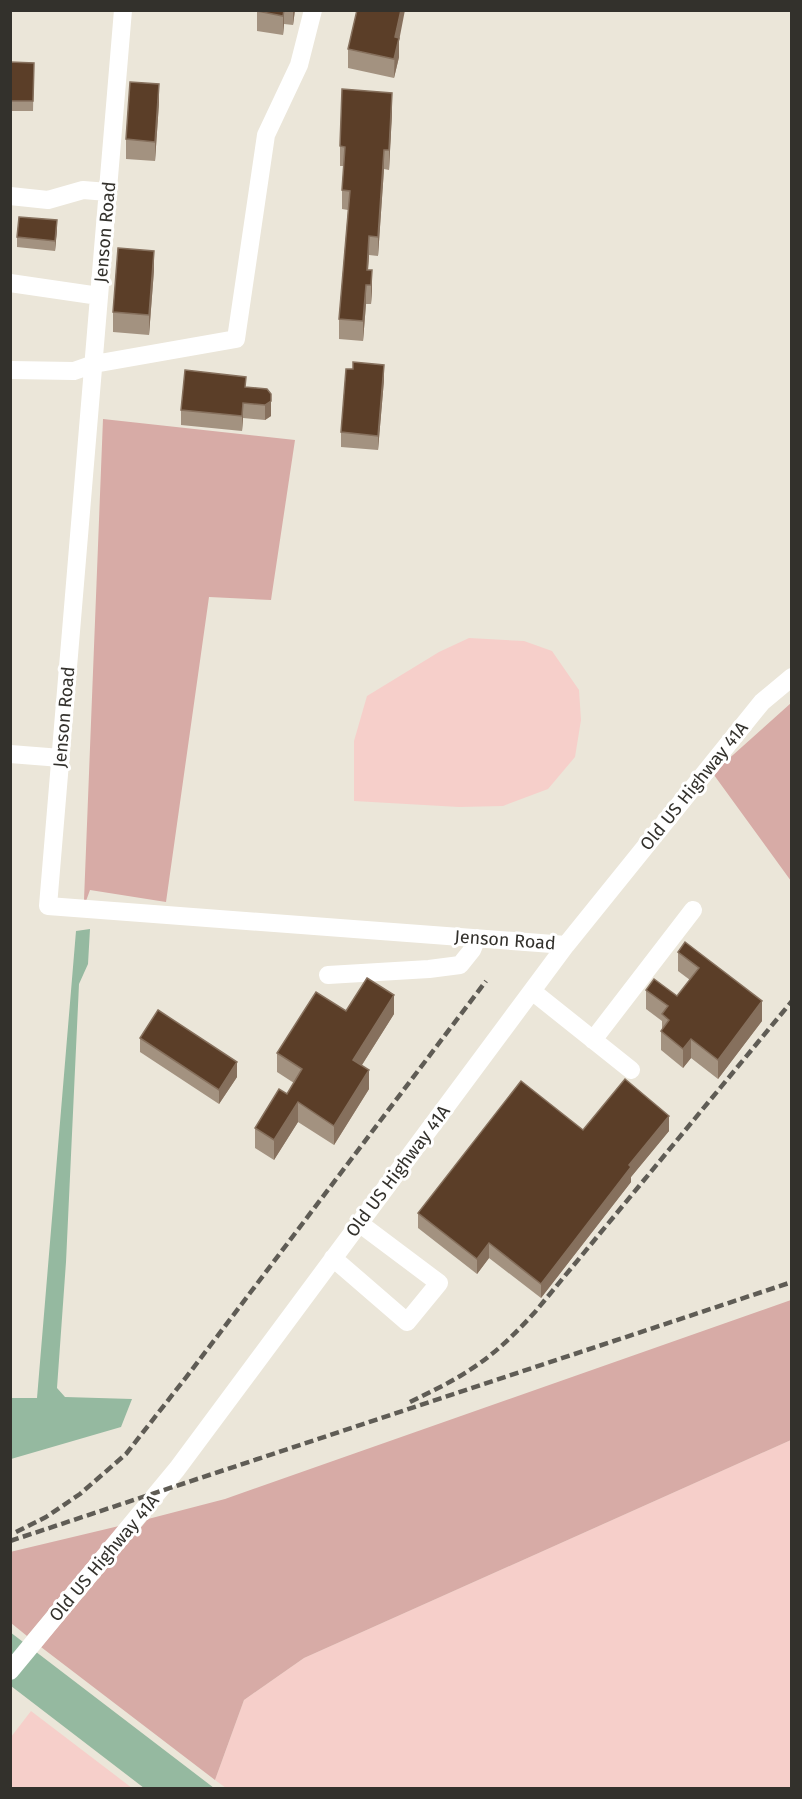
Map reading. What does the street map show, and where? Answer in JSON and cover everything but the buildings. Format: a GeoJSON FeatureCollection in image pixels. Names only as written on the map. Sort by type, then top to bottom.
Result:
{"type":"FeatureCollection","features":[{"type":"Feature","properties":{"kind":"street","name":"Jenson Road"},"geometry":{"type":"LineString","coordinates":[[123,10],[48,906],[566,945]]}},
{"type":"Feature","properties":{"kind":"street"},"geometry":{"type":"LineString","coordinates":[[10,370],[75,371],[94,364],[236,339],[266,135],[299,65],[313,10]]}},
{"type":"Feature","properties":{"kind":"street"},"geometry":{"type":"LineString","coordinates":[[10,196],[48,200],[83,190],[108,192]]}},
{"type":"Feature","properties":{"kind":"street"},"geometry":{"type":"LineString","coordinates":[[10,283],[99,296]]}},
{"type":"Feature","properties":{"kind":"street","name":"Old US Highway 41A"},"geometry":{"type":"LineString","coordinates":[[10,1671],[177,1469],[566,945],[762,702],[792,677]]}},
{"type":"Feature","properties":{"kind":"street"},"geometry":{"type":"LineString","coordinates":[[10,754],[61,758]]}},
{"type":"Feature","properties":{"kind":"street"},"geometry":{"type":"LineString","coordinates":[[593,1040],[693,910]]}},
{"type":"Feature","properties":{"kind":"street"},"geometry":{"type":"LineString","coordinates":[[328,975],[460,965],[472,950],[477,938]]}},
{"type":"Feature","properties":{"kind":"street"},"geometry":{"type":"LineString","coordinates":[[532,991],[631,1070]]}},
{"type":"Feature","properties":{"kind":"street"},"geometry":{"type":"LineString","coordinates":[[333,1258],[407,1322],[439,1283],[359,1223]]}},
{"type":"Feature","properties":{"kind":"shaded area"},"geometry":{"type":"Polygon","coordinates":[[[103,419],[295,440],[271,600],[209,597],[166,902],[90,890],[86,901],[84,900],[103,419]]]}},
{"type":"Feature","properties":{"kind":"shaded area"},"geometry":{"type":"Polygon","coordinates":[[[469,638],[524,641],[552,651],[579,690],[581,720],[575,757],[548,789],[503,806],[459,807],[354,801],[354,741],[367,696],[439,652],[469,638]]]}},
{"type":"Feature","properties":{"kind":"shaded area"},"geometry":{"type":"Polygon","coordinates":[[[791,703],[791,881],[714,775],[724,763],[791,703]]]}},
{"type":"Feature","properties":{"kind":"shaded area"},"geometry":{"type":"Polygon","coordinates":[[[90,929],[88,964],[79,984],[66,1262],[57,1388],[65,1397],[132,1399],[121,1427],[11,1459],[11,1398],[37,1398],[76,931],[90,929]]]}},
{"type":"Feature","properties":{"kind":"shaded area"},"geometry":{"type":"Polygon","coordinates":[[[791,1300],[791,1440],[304,1658],[244,1700],[215,1780],[41,1647],[148,1519],[225,1499],[791,1300]]]}},
{"type":"Feature","properties":{"kind":"shaded area"},"geometry":{"type":"Polygon","coordinates":[[[791,1440],[791,1788],[226,1788],[215,1780],[244,1700],[304,1658],[791,1440]]]}},
{"type":"Feature","properties":{"kind":"shaded area"},"geometry":{"type":"Polygon","coordinates":[[[119,1526],[27,1636],[11,1623],[10,1552],[119,1526]]]}},
{"type":"Feature","properties":{"kind":"shaded area"},"geometry":{"type":"Polygon","coordinates":[[[10,1632],[214,1788],[144,1788],[11,1686],[10,1632]]]}},
{"type":"Feature","properties":{"kind":"shaded area"},"geometry":{"type":"Polygon","coordinates":[[[31,1711],[132,1788],[11,1788],[11,1737],[31,1711]]]}},
{"type":"Feature","properties":{"kind":"railway"},"geometry":{"type":"LineString","coordinates":[[16,1532],[46,1517],[80,1494],[126,1454],[486,981]]}},
{"type":"Feature","properties":{"kind":"railway"},"geometry":{"type":"LineString","coordinates":[[410,1402],[478,1365],[504,1344],[535,1312],[792,1001]]}},
{"type":"Feature","properties":{"kind":"railway"},"geometry":{"type":"LineString","coordinates":[[10,1541],[792,1282]]}}]}
